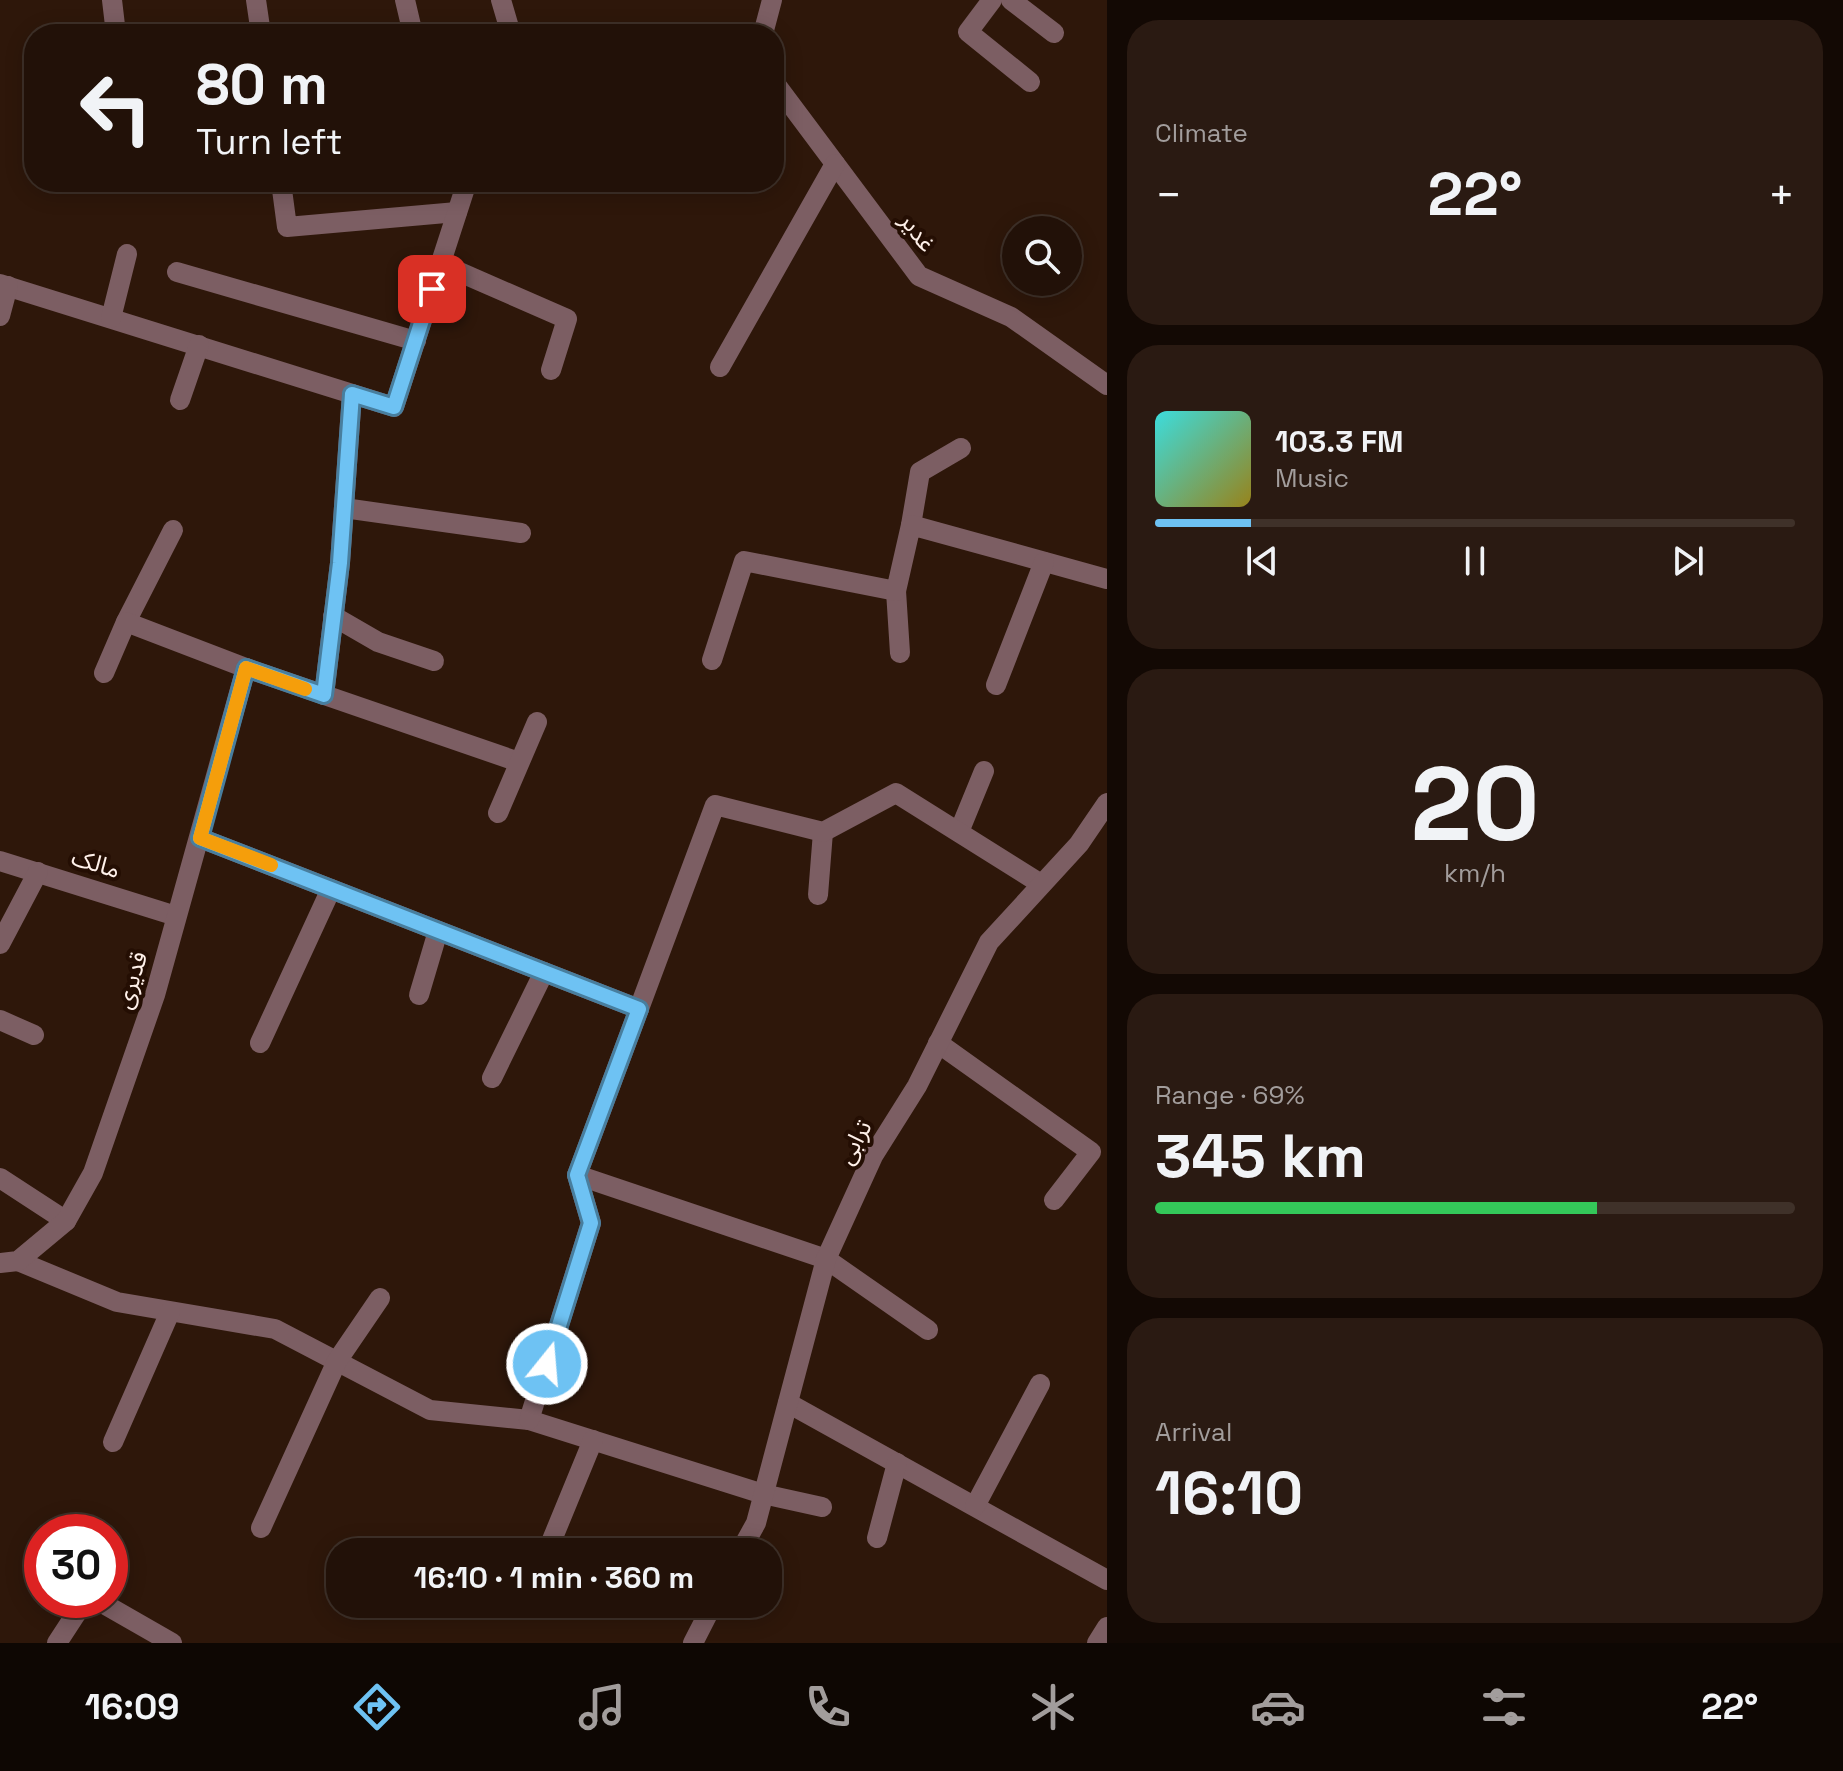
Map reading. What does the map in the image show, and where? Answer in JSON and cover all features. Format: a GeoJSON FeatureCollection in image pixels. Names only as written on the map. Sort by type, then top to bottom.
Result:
{"type":"FeatureCollection","features":[{"type":"Feature","properties":{"kind":"street"},"geometry":{"type":"LineString","coordinates":[[112,0],[115,24]]}},
{"type":"Feature","properties":{"kind":"street"},"geometry":{"type":"LineString","coordinates":[[256,0],[260,24]]}},
{"type":"Feature","properties":{"kind":"street"},"geometry":{"type":"LineString","coordinates":[[405,0],[411,24]]}},
{"type":"Feature","properties":{"kind":"street"},"geometry":{"type":"LineString","coordinates":[[501,0],[508,24]]}},
{"type":"Feature","properties":{"kind":"street"},"geometry":{"type":"LineString","coordinates":[[766,24],[772,0]]}},
{"type":"Feature","properties":{"kind":"street"},"geometry":{"type":"LineString","coordinates":[[992,0],[968,32],[1030,82]]}},
{"type":"Feature","properties":{"kind":"street"},"geometry":{"type":"LineString","coordinates":[[1011,0],[1054,33]]}},
{"type":"Feature","properties":{"kind":"street","name":"غدیر"},"geometry":{"type":"LineString","coordinates":[[784,95],[919,276],[1011,317],[1107,385]]}},
{"type":"Feature","properties":{"kind":"street"},"geometry":{"type":"LineString","coordinates":[[720,367],[835,164]]}},
{"type":"Feature","properties":{"kind":"street"},"geometry":{"type":"LineString","coordinates":[[282,192],[287,227],[457,212]]}},
{"type":"Feature","properties":{"kind":"street"},"geometry":{"type":"LineString","coordinates":[[0,316],[4,285],[394,407],[464,192]]}},
{"type":"Feature","properties":{"kind":"street"},"geometry":{"type":"LineString","coordinates":[[111,318],[127,254]]}},
{"type":"Feature","properties":{"kind":"street"},"geometry":{"type":"LineString","coordinates":[[441,264],[567,319],[551,370]]}},
{"type":"Feature","properties":{"kind":"street"},"geometry":{"type":"LineString","coordinates":[[177,272],[416,341]]}},
{"type":"Feature","properties":{"kind":"street"},"geometry":{"type":"LineString","coordinates":[[180,400],[199,345]]}},
{"type":"Feature","properties":{"kind":"street"},"geometry":{"type":"LineString","coordinates":[[324,695],[344,508],[352,394]]}},
{"type":"Feature","properties":{"kind":"street"},"geometry":{"type":"LineString","coordinates":[[900,653],[896,591],[920,472],[961,448]]}},
{"type":"Feature","properties":{"kind":"street"},"geometry":{"type":"LineString","coordinates":[[344,508],[521,533]]}},
{"type":"Feature","properties":{"kind":"street"},"geometry":{"type":"LineString","coordinates":[[911,525],[1107,579]]}},
{"type":"Feature","properties":{"kind":"street"},"geometry":{"type":"LineString","coordinates":[[104,673],[173,530]]}},
{"type":"Feature","properties":{"kind":"street"},"geometry":{"type":"LineString","coordinates":[[712,660],[744,561],[896,591]]}},
{"type":"Feature","properties":{"kind":"street"},"geometry":{"type":"LineString","coordinates":[[996,685],[1044,562]]}},
{"type":"Feature","properties":{"kind":"street"},"geometry":{"type":"LineString","coordinates":[[333,616],[378,642],[434,661]]}},
{"type":"Feature","properties":{"kind":"street"},"geometry":{"type":"LineString","coordinates":[[126,622],[246,668],[519,762]]}},
{"type":"Feature","properties":{"kind":"street","name":"قدیری"},"geometry":{"type":"LineString","coordinates":[[9,1262],[66,1221],[93,1173],[155,995],[246,668]]}},
{"type":"Feature","properties":{"kind":"street"},"geometry":{"type":"LineString","coordinates":[[498,813],[537,722]]}},
{"type":"Feature","properties":{"kind":"street"},"geometry":{"type":"LineString","coordinates":[[959,832],[984,771]]}},
{"type":"Feature","properties":{"kind":"street"},"geometry":{"type":"LineString","coordinates":[[529,1420],[591,1223],[577,1175],[715,805],[823,832],[896,793],[1041,884]]}},
{"type":"Feature","properties":{"kind":"street","name":"ترابی"},"geometry":{"type":"LineString","coordinates":[[748,1538],[756,1523],[826,1259],[873,1156],[917,1086],[989,942],[1079,844],[1107,803]]}},
{"type":"Feature","properties":{"kind":"street"},"geometry":{"type":"LineString","coordinates":[[818,895],[823,832]]}},
{"type":"Feature","properties":{"kind":"street"},"geometry":{"type":"LineString","coordinates":[[200,838],[639,1009]]}},
{"type":"Feature","properties":{"kind":"street","name":"مالک"},"geometry":{"type":"LineString","coordinates":[[0,861],[176,916]]}},
{"type":"Feature","properties":{"kind":"street"},"geometry":{"type":"LineString","coordinates":[[0,944],[38,872]]}},
{"type":"Feature","properties":{"kind":"street"},"geometry":{"type":"LineString","coordinates":[[260,1043],[331,889]]}},
{"type":"Feature","properties":{"kind":"street"},"geometry":{"type":"LineString","coordinates":[[419,995],[438,931]]}},
{"type":"Feature","properties":{"kind":"street"},"geometry":{"type":"LineString","coordinates":[[492,1078],[544,972]]}},
{"type":"Feature","properties":{"kind":"street"},"geometry":{"type":"LineString","coordinates":[[0,1020],[34,1035]]}},
{"type":"Feature","properties":{"kind":"street"},"geometry":{"type":"LineString","coordinates":[[938,1043],[1091,1152],[1054,1200]]}},
{"type":"Feature","properties":{"kind":"street"},"geometry":{"type":"LineString","coordinates":[[577,1175],[826,1259],[928,1330]]}},
{"type":"Feature","properties":{"kind":"street"},"geometry":{"type":"LineString","coordinates":[[0,1178],[66,1221]]}},
{"type":"Feature","properties":{"kind":"street"},"geometry":{"type":"LineString","coordinates":[[9,1262],[117,1302],[275,1329],[430,1410],[529,1420],[763,1494],[822,1507]]}},
{"type":"Feature","properties":{"kind":"street"},"geometry":{"type":"LineString","coordinates":[[261,1528],[337,1361],[380,1298]]}},
{"type":"Feature","properties":{"kind":"street"},"geometry":{"type":"LineString","coordinates":[[113,1442],[170,1312]]}},
{"type":"Feature","properties":{"kind":"street"},"geometry":{"type":"LineString","coordinates":[[975,1506],[1040,1384]]}},
{"type":"Feature","properties":{"kind":"street"},"geometry":{"type":"LineString","coordinates":[[788,1403],[1107,1580]]}},
{"type":"Feature","properties":{"kind":"street"},"geometry":{"type":"LineString","coordinates":[[553,1538],[593,1440]]}},
{"type":"Feature","properties":{"kind":"street"},"geometry":{"type":"LineString","coordinates":[[877,1538],[897,1463]]}},
{"type":"Feature","properties":{"kind":"street"},"geometry":{"type":"LineString","coordinates":[[57,1643],[73,1618]]}},
{"type":"Feature","properties":{"kind":"street"},"geometry":{"type":"LineString","coordinates":[[128,1618],[172,1643]]}},
{"type":"Feature","properties":{"kind":"street"},"geometry":{"type":"LineString","coordinates":[[693,1643],[706,1618]]}},
{"type":"Feature","properties":{"kind":"street"},"geometry":{"type":"LineString","coordinates":[[1097,1643],[1107,1627]]}},
{"type":"Feature","properties":{"kind":"slow traffic"},"geometry":{"type":"LineString","coordinates":[[271,865],[200,838],[246,668],[305,689]]}},
{"type":"Feature","properties":{"kind":"route"},"geometry":{"type":"LineString","coordinates":[[432,289],[394,407],[352,394],[340,563],[324,695],[246,668],[200,838],[639,1009],[577,1175],[591,1223],[547,1364]]}}]}
